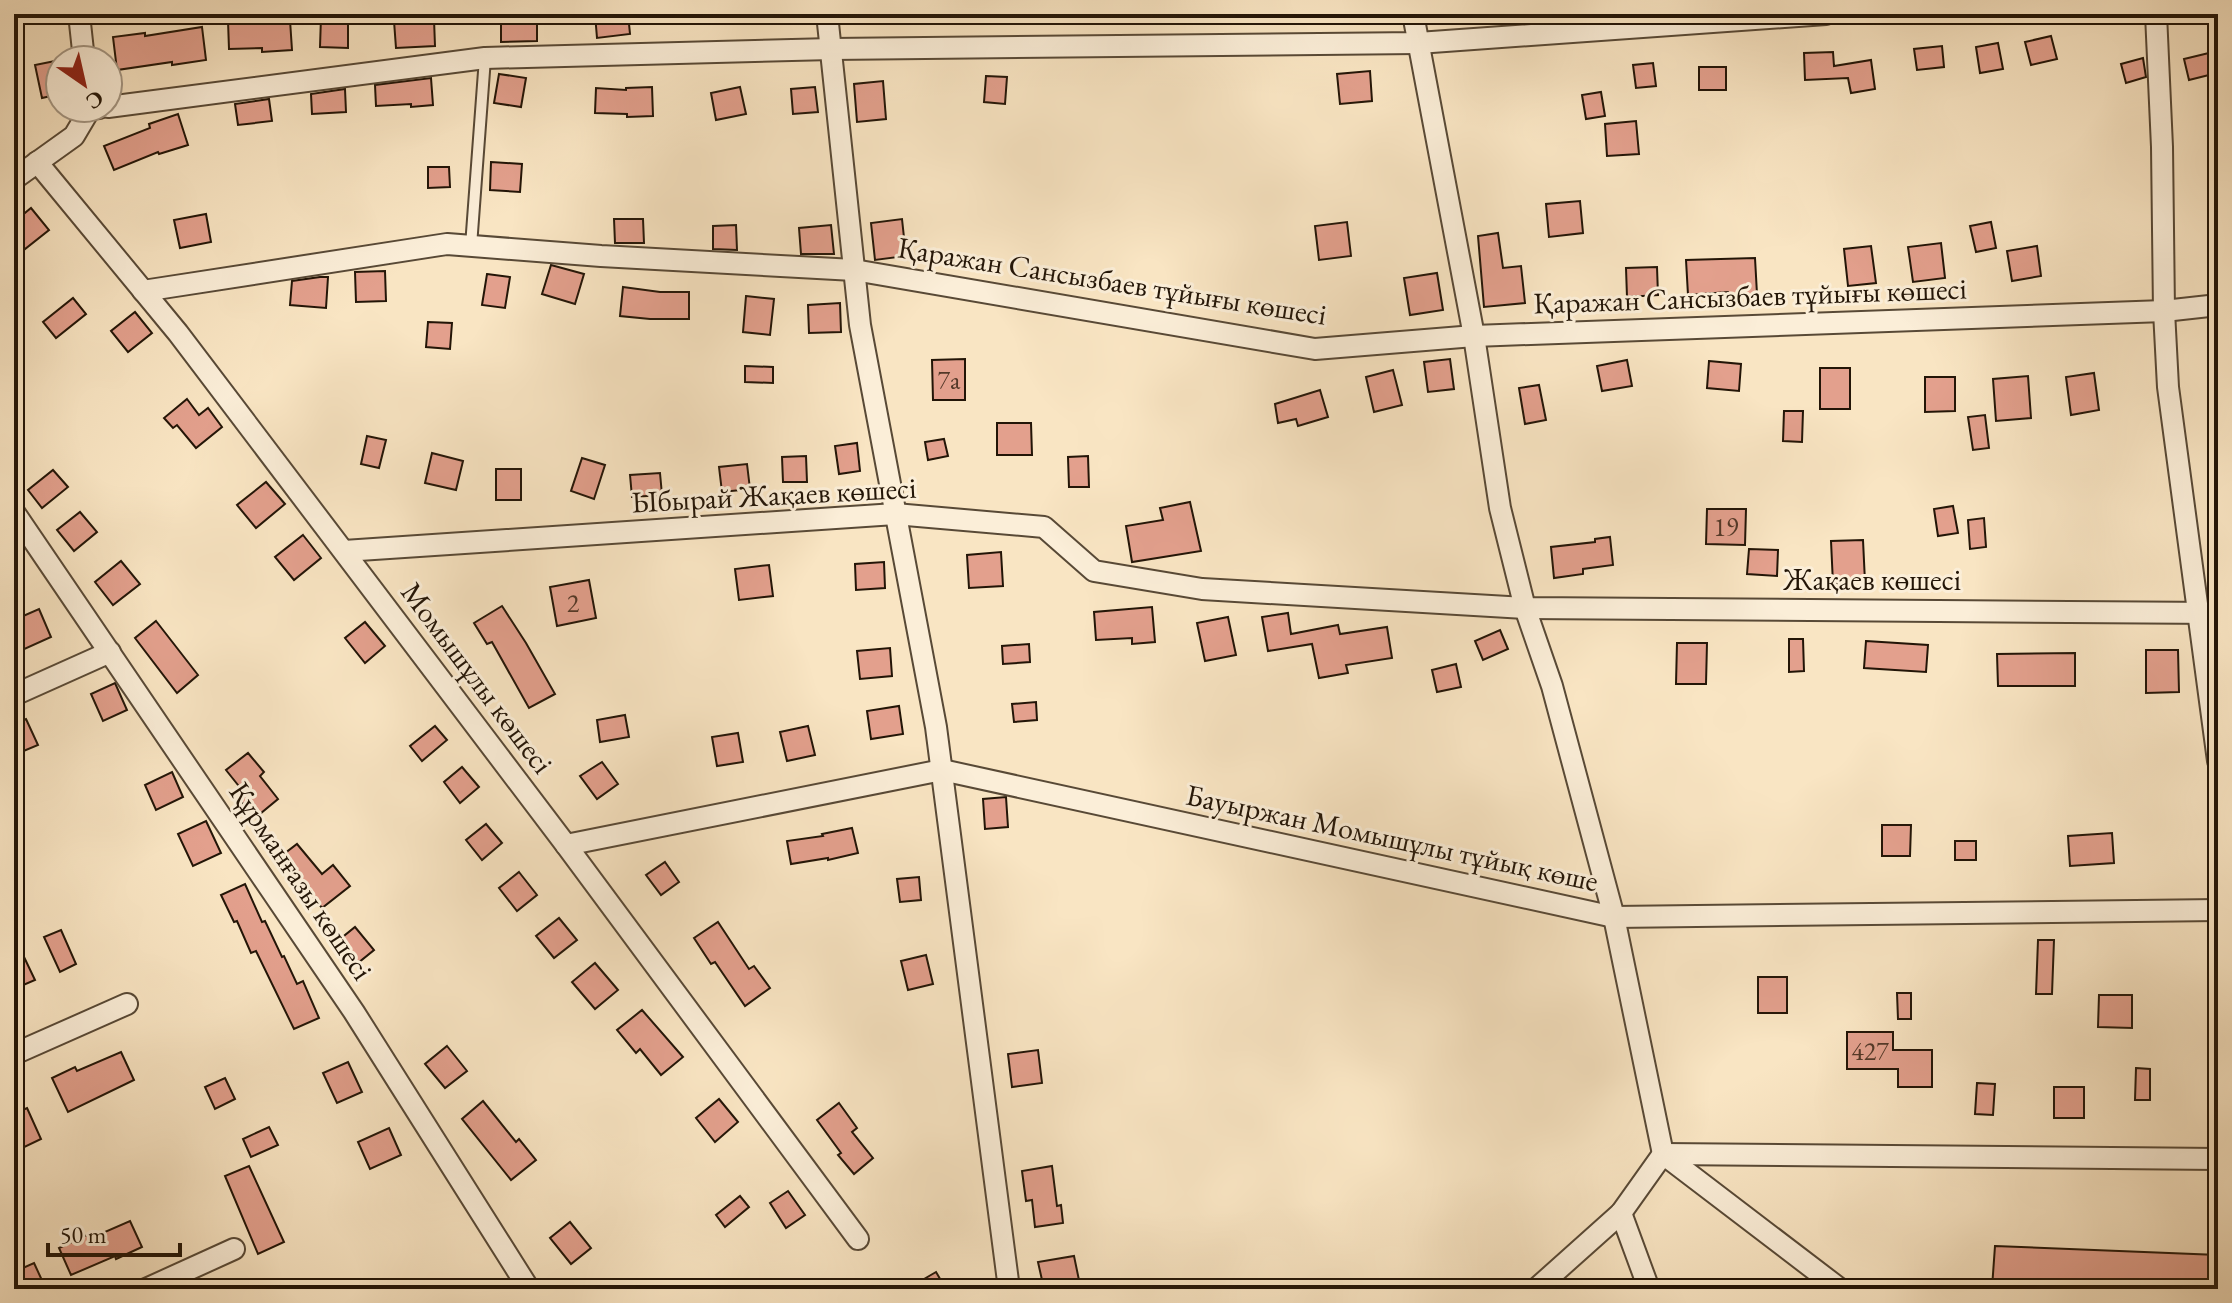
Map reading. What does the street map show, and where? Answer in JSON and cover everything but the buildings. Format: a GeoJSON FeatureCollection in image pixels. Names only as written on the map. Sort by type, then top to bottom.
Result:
{"type":"FeatureCollection","features":[{"type":"Feature","properties":{"kind":"street"},"geometry":{"type":"LineString","coordinates":[[79,14],[82,44]]}},
{"type":"Feature","properties":{"kind":"street"},"geometry":{"type":"LineString","coordinates":[[827,14],[860,325],[936,727],[1009,1289]]}},
{"type":"Feature","properties":{"kind":"street"},"geometry":{"type":"LineString","coordinates":[[1413,14],[1474,336],[1500,508],[1525,608],[1552,686],[1614,917],[1663,1154],[1840,1289]]}},
{"type":"Feature","properties":{"kind":"street"},"geometry":{"type":"LineString","coordinates":[[124,105],[485,58],[832,49],[1418,43],[1826,14]]}},
{"type":"Feature","properties":{"kind":"street"},"geometry":{"type":"LineString","coordinates":[[2156,14],[2168,387],[2208,613],[2218,761]]}},
{"type":"Feature","properties":{"kind":"street"},"geometry":{"type":"LineString","coordinates":[[14,179],[74,136],[84,124]]}},
{"type":"Feature","properties":{"kind":"street","name":"Момышұлы көшесі"},"geometry":{"type":"LineString","coordinates":[[37,162],[178,333],[566,845],[858,1239]]}},
{"type":"Feature","properties":{"kind":"street","name":"Қаражан Сансызбаев тұйығы көшесі"},"geometry":{"type":"LineString","coordinates":[[143,291],[447,244],[854,270],[1315,349],[1474,336],[2164,311],[2218,305]]}},
{"type":"Feature","properties":{"kind":"street","name":"Құрманғазы көшесі"},"geometry":{"type":"LineString","coordinates":[[14,512],[354,1012],[529,1289]]}},
{"type":"Feature","properties":{"kind":"street","name":"Ыбырай Жақаев көшесі"},"geometry":{"type":"LineString","coordinates":[[344,551],[895,514],[1044,527],[1094,571],[1202,589],[1525,608]]}},
{"type":"Feature","properties":{"kind":"street","name":"Жақаев көшесі"},"geometry":{"type":"LineString","coordinates":[[1525,608],[2208,613]]}},
{"type":"Feature","properties":{"kind":"street"},"geometry":{"type":"LineString","coordinates":[[14,695],[110,652]]}},
{"type":"Feature","properties":{"kind":"street","name":"Бауыржан Момышұлы тұйық көше"},"geometry":{"type":"LineString","coordinates":[[566,845],[942,770],[1614,917],[2218,910]]}},
{"type":"Feature","properties":{"kind":"street"},"geometry":{"type":"LineString","coordinates":[[14,1054],[127,1004]]}},
{"type":"Feature","properties":{"kind":"street"},"geometry":{"type":"LineString","coordinates":[[1663,1154],[2218,1159]]}},
{"type":"Feature","properties":{"kind":"street"},"geometry":{"type":"LineString","coordinates":[[1536,1289],[1621,1213],[1663,1154]]}},
{"type":"Feature","properties":{"kind":"street"},"geometry":{"type":"LineString","coordinates":[[1621,1213],[1649,1289]]}},
{"type":"Feature","properties":{"kind":"street"},"geometry":{"type":"LineString","coordinates":[[146,1289],[234,1249]]}},
{"type":"Feature","properties":{"kind":"lane"},"geometry":{"type":"LineString","coordinates":[[471,246],[485,58]]}}]}
